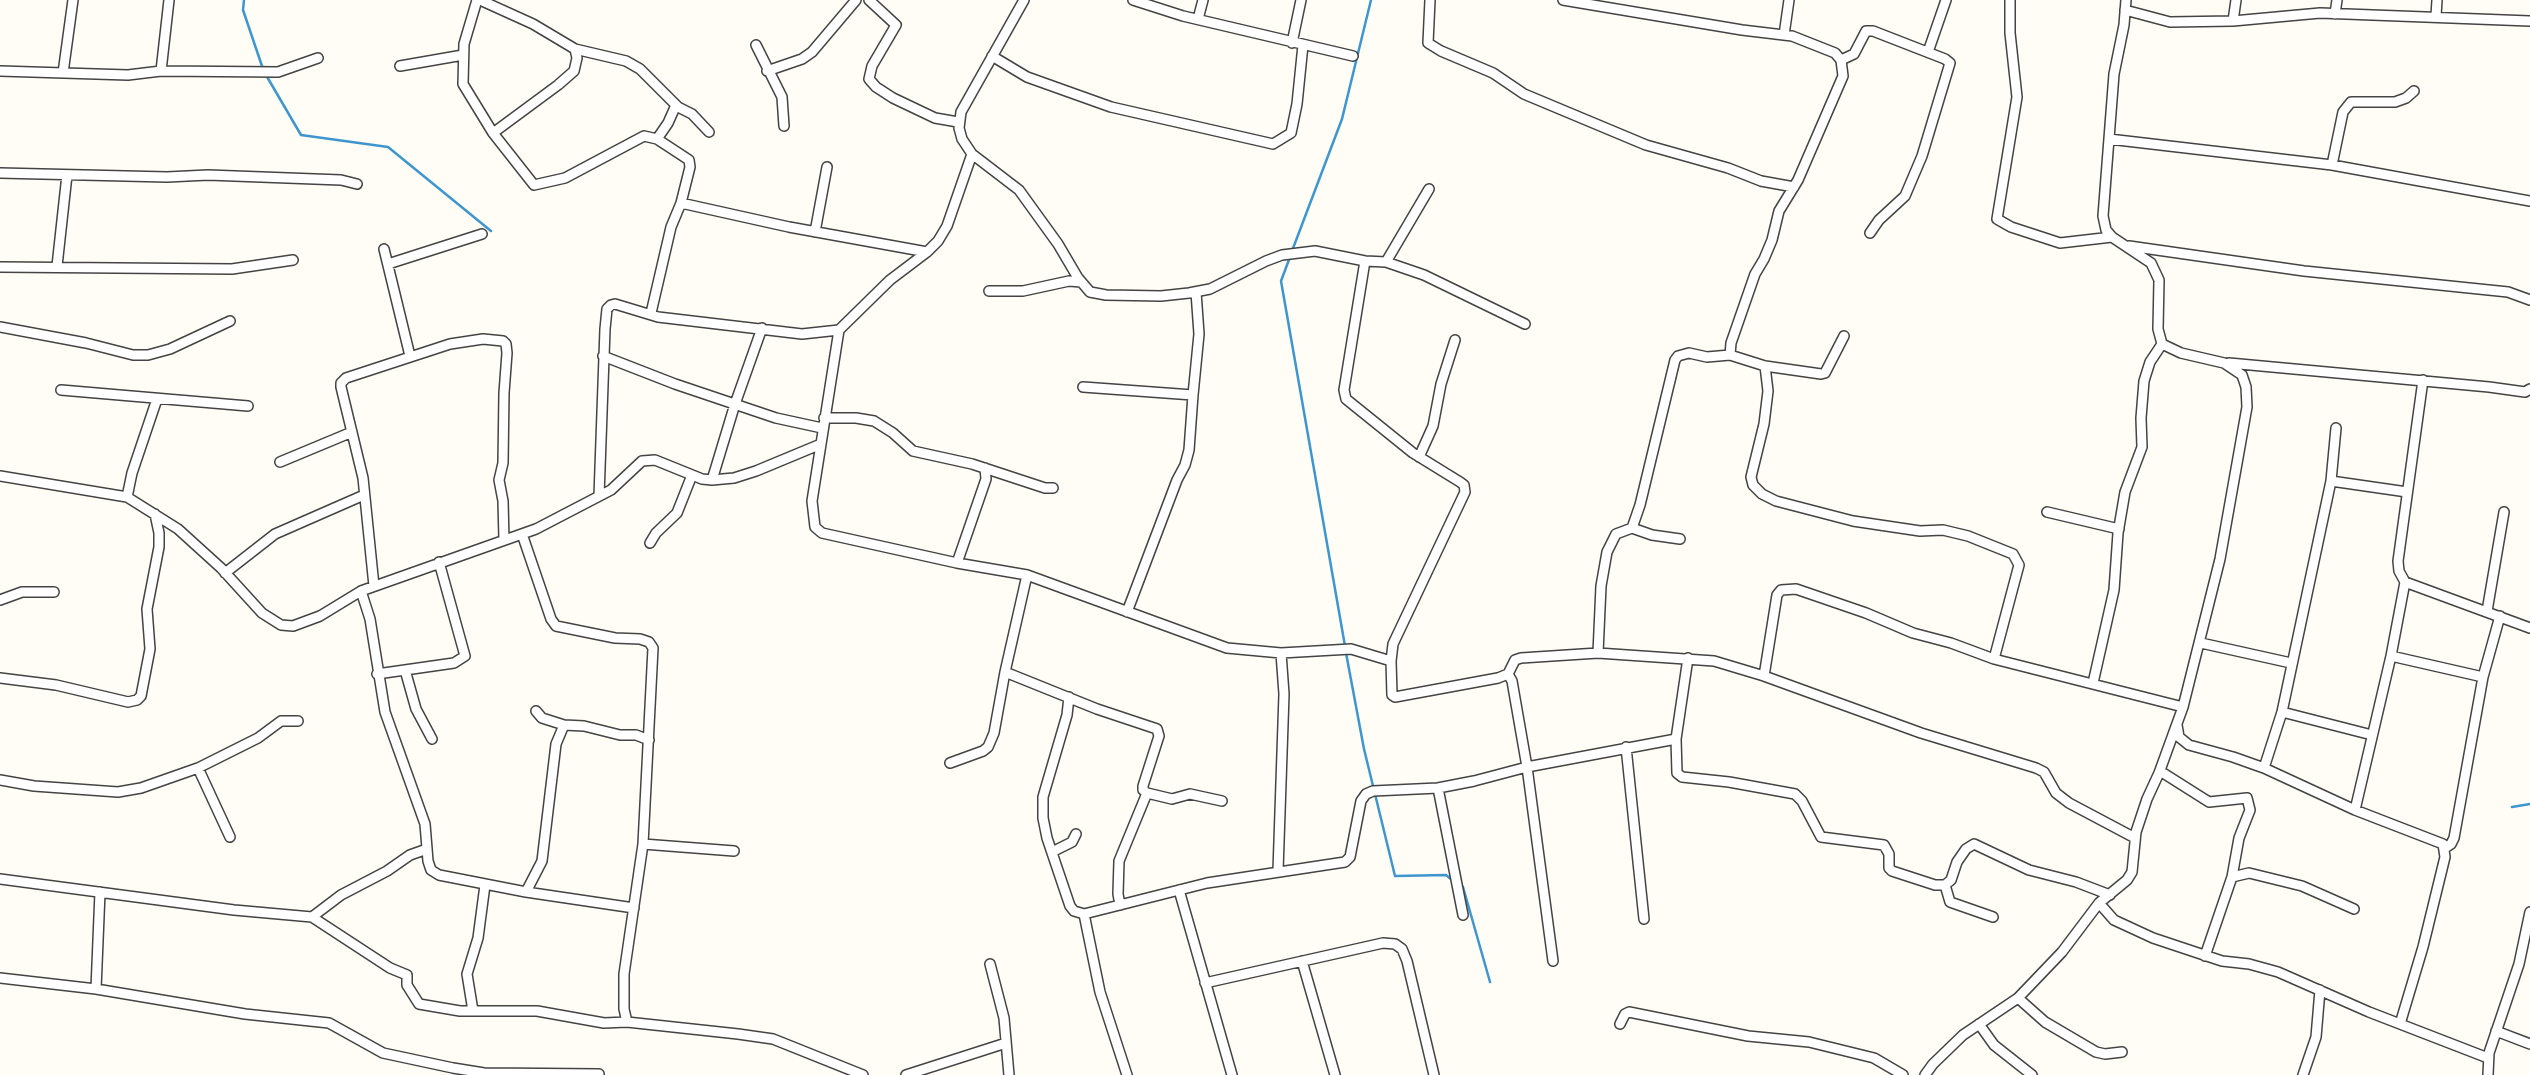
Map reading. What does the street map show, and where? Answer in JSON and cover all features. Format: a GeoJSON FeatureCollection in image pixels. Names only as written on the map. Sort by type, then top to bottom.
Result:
{"type":"FeatureCollection","features":[{"type":"Feature","properties":{"kind":"street"},"geometry":{"type":"LineString","coordinates":[[63,73],[73,0]]}},
{"type":"Feature","properties":{"kind":"street"},"geometry":{"type":"LineString","coordinates":[[162,71],[169,0]]}},
{"type":"Feature","properties":{"kind":"street"},"geometry":{"type":"LineString","coordinates":[[651,313],[671,227],[681,203],[689,160],[657,139],[644,136],[565,178],[537,186],[533,183],[492,133],[464,88],[463,55],[478,0],[533,24],[575,49],[626,61],[647,75],[676,105],[692,114],[709,132]]}},
{"type":"Feature","properties":{"kind":"street"},"geometry":{"type":"LineString","coordinates":[[767,71],[802,59],[812,52],[856,0]]}},
{"type":"Feature","properties":{"kind":"street"},"geometry":{"type":"LineString","coordinates":[[869,0],[896,25],[872,66],[869,79],[893,98],[934,118],[958,122]]}},
{"type":"Feature","properties":{"kind":"street"},"geometry":{"type":"LineString","coordinates":[[1024,0],[961,111],[958,122],[962,139],[972,154],[1019,190],[1090,292],[1161,296],[1196,292],[1210,289],[1282,255],[1315,251],[1365,261],[1386,262],[1449,285],[1525,324]]}},
{"type":"Feature","properties":{"kind":"street"},"geometry":{"type":"LineString","coordinates":[[1136,0],[1198,19],[1353,56]]}},
{"type":"Feature","properties":{"kind":"street"},"geometry":{"type":"LineString","coordinates":[[1198,19],[1203,0]]}},
{"type":"Feature","properties":{"kind":"street"},"geometry":{"type":"LineString","coordinates":[[1292,43],[1301,0]]}},
{"type":"Feature","properties":{"kind":"street"},"geometry":{"type":"LineString","coordinates":[[1430,0],[1428,43],[1493,73],[1524,94],[1646,145],[1728,168],[1761,181],[1794,187]]}},
{"type":"Feature","properties":{"kind":"street"},"geometry":{"type":"LineString","coordinates":[[1563,0],[1576,4],[1614,4],[1742,30],[1784,35],[1824,47],[1835,52],[1841,60],[1843,76],[1794,187],[1779,211],[1772,240],[1755,274],[1731,343],[1730,355]]}},
{"type":"Feature","properties":{"kind":"street"},"geometry":{"type":"LineString","coordinates":[[1784,35],[1789,0]]}},
{"type":"Feature","properties":{"kind":"street"},"geometry":{"type":"LineString","coordinates":[[1928,52],[1946,0]]}},
{"type":"Feature","properties":{"kind":"street"},"geometry":{"type":"LineString","coordinates":[[2010,0],[2010,33],[2017,97],[1997,219],[2011,227],[2060,243],[2112,237]]}},
{"type":"Feature","properties":{"kind":"street"},"geometry":{"type":"LineString","coordinates":[[2233,22],[2236,0]]}},
{"type":"Feature","properties":{"kind":"street"},"geometry":{"type":"LineString","coordinates":[[2335,13],[2337,0]]}},
{"type":"Feature","properties":{"kind":"street"},"geometry":{"type":"LineString","coordinates":[[2436,16],[2437,0]]}},
{"type":"Feature","properties":{"kind":"street"},"geometry":{"type":"LineString","coordinates":[[2093,683],[2114,590],[2119,529],[2128,481],[2142,447],[2144,382],[2150,362],[2162,344],[2158,329],[2159,280],[2151,263],[2112,237],[2106,230],[2102,216],[2113,74],[2125,5],[2171,22],[2233,22],[2320,13],[2530,20]]}},
{"type":"Feature","properties":{"kind":"street"},"geometry":{"type":"LineString","coordinates":[[1841,60],[1854,54],[1866,31],[1873,31],[1947,60],[1950,68],[1922,156],[1905,196],[1879,220],[1870,233]]}},
{"type":"Feature","properties":{"kind":"street"},"geometry":{"type":"LineString","coordinates":[[756,45],[782,97],[784,126]]}},
{"type":"Feature","properties":{"kind":"street"},"geometry":{"type":"LineString","coordinates":[[992,56],[1027,77],[1111,107],[1273,144],[1291,133],[1303,45]]}},
{"type":"Feature","properties":{"kind":"street"},"geometry":{"type":"LineString","coordinates":[[492,133],[574,71],[577,58],[575,49]]}},
{"type":"Feature","properties":{"kind":"street"},"geometry":{"type":"LineString","coordinates":[[400,66],[463,55]]}},
{"type":"Feature","properties":{"kind":"street"},"geometry":{"type":"LineString","coordinates":[[0,71],[141,75],[162,71],[278,72],[318,58]]}},
{"type":"Feature","properties":{"kind":"street"},"geometry":{"type":"LineString","coordinates":[[2332,166],[2343,113],[2351,102],[2395,102],[2414,91]]}},
{"type":"Feature","properties":{"kind":"street"},"geometry":{"type":"LineString","coordinates":[[657,139],[676,105]]}},
{"type":"Feature","properties":{"kind":"street"},"geometry":{"type":"LineString","coordinates":[[2109,139],[2332,166],[2530,201]]}},
{"type":"Feature","properties":{"kind":"street"},"geometry":{"type":"LineString","coordinates":[[972,154],[947,226],[938,241],[928,252],[890,280],[839,330],[812,501],[815,527],[822,533],[957,563],[1027,575],[1227,648],[1281,653],[1351,649],[1391,661]]}},
{"type":"Feature","properties":{"kind":"street"},"geometry":{"type":"LineString","coordinates":[[815,232],[827,167]]}},
{"type":"Feature","properties":{"kind":"street"},"geometry":{"type":"LineString","coordinates":[[0,173],[167,177],[208,175],[341,180],[357,184]]}},
{"type":"Feature","properties":{"kind":"street"},"geometry":{"type":"LineString","coordinates":[[57,266],[66,175]]}},
{"type":"Feature","properties":{"kind":"street"},"geometry":{"type":"LineString","coordinates":[[1386,262],[1429,189]]}},
{"type":"Feature","properties":{"kind":"street"},"geometry":{"type":"LineString","coordinates":[[681,203],[815,232],[928,252]]}},
{"type":"Feature","properties":{"kind":"street"},"geometry":{"type":"LineString","coordinates":[[387,264],[482,234]]}},
{"type":"Feature","properties":{"kind":"street"},"geometry":{"type":"LineString","coordinates":[[2121,245],[2304,271],[2508,292],[2530,300]]}},
{"type":"Feature","properties":{"kind":"street"},"geometry":{"type":"LineString","coordinates":[[384,249],[410,356]]}},
{"type":"Feature","properties":{"kind":"street"},"geometry":{"type":"LineString","coordinates":[[2151,263],[2160,251]]}},
{"type":"Feature","properties":{"kind":"street"},"geometry":{"type":"LineString","coordinates":[[0,267],[232,269],[293,260]]}},
{"type":"Feature","properties":{"kind":"street"},"geometry":{"type":"LineString","coordinates":[[1365,261],[1343,390],[1351,405],[1419,457],[1464,485],[1465,492],[1393,644],[1392,695],[1398,697],[1508,674]]}},
{"type":"Feature","properties":{"kind":"street"},"geometry":{"type":"LineString","coordinates":[[989,291],[1023,291],[1069,281],[1081,282]]}},
{"type":"Feature","properties":{"kind":"street"},"geometry":{"type":"LineString","coordinates":[[1127,612],[1189,450],[1199,334],[1196,292]]}},
{"type":"Feature","properties":{"kind":"street"},"geometry":{"type":"LineString","coordinates":[[599,496],[603,356],[607,309],[611,305],[670,318],[802,334],[839,330]]}},
{"type":"Feature","properties":{"kind":"street"},"geometry":{"type":"LineString","coordinates":[[0,327],[133,355],[162,352],[230,321]]}},
{"type":"Feature","properties":{"kind":"street"},"geometry":{"type":"LineString","coordinates":[[712,481],[762,328]]}},
{"type":"Feature","properties":{"kind":"street"},"geometry":{"type":"LineString","coordinates":[[1632,528],[1678,356],[1689,353],[1707,357],[1730,355],[1765,366],[1825,373],[1844,336]]}},
{"type":"Feature","properties":{"kind":"street"},"geometry":{"type":"LineString","coordinates":[[374,586],[363,478],[341,387],[343,380],[410,356],[450,344],[483,339],[498,339],[506,344],[503,463],[499,480],[503,501],[504,540]]}},
{"type":"Feature","properties":{"kind":"street"},"geometry":{"type":"LineString","coordinates":[[1419,457],[1433,426],[1441,384],[1455,340]]}},
{"type":"Feature","properties":{"kind":"street"},"geometry":{"type":"LineString","coordinates":[[2162,344],[2181,353],[2224,363],[2423,380],[2525,393],[2530,390]]}},
{"type":"Feature","properties":{"kind":"street"},"geometry":{"type":"LineString","coordinates":[[603,356],[776,418],[823,423],[856,418],[874,421],[913,451],[1053,488]]}},
{"type":"Feature","properties":{"kind":"street"},"geometry":{"type":"LineString","coordinates":[[1925,1075],[1963,1035],[2018,998],[2063,951],[2099,903],[2127,880],[2132,872],[2135,838],[2147,799],[2183,707],[2220,559],[2247,407],[2242,375],[2224,363]]}},
{"type":"Feature","properties":{"kind":"street"},"geometry":{"type":"LineString","coordinates":[[1765,366],[1768,391],[1764,424],[1751,477],[1753,485],[1762,494],[1776,501],[1877,525],[1920,531],[1943,530],[1968,536],[2013,554],[2019,565],[1994,659]]}},
{"type":"Feature","properties":{"kind":"street"},"geometry":{"type":"LineString","coordinates":[[2355,810],[2391,656],[2405,582],[2398,561],[2423,380]]}},
{"type":"Feature","properties":{"kind":"street"},"geometry":{"type":"LineString","coordinates":[[1083,387],[1193,395]]}},
{"type":"Feature","properties":{"kind":"street"},"geometry":{"type":"LineString","coordinates":[[61,390],[248,406]]}},
{"type":"Feature","properties":{"kind":"street"},"geometry":{"type":"LineString","coordinates":[[127,497],[132,473],[157,399]]}},
{"type":"Feature","properties":{"kind":"street"},"geometry":{"type":"LineString","coordinates":[[2263,768],[2282,712],[2331,481],[2336,428]]}},
{"type":"Feature","properties":{"kind":"street"},"geometry":{"type":"LineString","coordinates":[[280,462],[352,432]]}},
{"type":"Feature","properties":{"kind":"street"},"geometry":{"type":"LineString","coordinates":[[0,476],[127,497],[177,529],[225,573],[262,613],[281,625],[293,626],[308,622],[360,591],[536,529],[611,490],[642,461],[650,459],[712,481],[756,471],[821,444]]}},
{"type":"Feature","properties":{"kind":"street"},"geometry":{"type":"LineString","coordinates":[[957,563],[986,479],[985,468]]}},
{"type":"Feature","properties":{"kind":"street"},"geometry":{"type":"LineString","coordinates":[[986,479],[996,471]]}},
{"type":"Feature","properties":{"kind":"street"},"geometry":{"type":"LineString","coordinates":[[650,543],[656,533],[677,513],[692,475]]}},
{"type":"Feature","properties":{"kind":"street"},"geometry":{"type":"LineString","coordinates":[[2331,481],[2407,492]]}},
{"type":"Feature","properties":{"kind":"street"},"geometry":{"type":"LineString","coordinates":[[225,573],[275,534],[364,495]]}},
{"type":"Feature","properties":{"kind":"street"},"geometry":{"type":"LineString","coordinates":[[2047,512],[2119,529]]}},
{"type":"Feature","properties":{"kind":"street"},"geometry":{"type":"LineString","coordinates":[[2487,611],[2504,512]]}},
{"type":"Feature","properties":{"kind":"street"},"geometry":{"type":"LineString","coordinates":[[0,678],[56,685],[128,702],[141,696],[150,649],[147,608],[159,547],[155,514]]}},
{"type":"Feature","properties":{"kind":"street"},"geometry":{"type":"LineString","coordinates":[[1598,653],[1601,586],[1608,552],[1616,534],[1632,528],[1652,535],[1680,539]]}},
{"type":"Feature","properties":{"kind":"street"},"geometry":{"type":"LineString","coordinates":[[522,534],[551,619],[556,626],[615,638],[640,639],[649,642],[653,648],[643,844],[624,974],[624,1009],[627,1022]]}},
{"type":"Feature","properties":{"kind":"street"},"geometry":{"type":"LineString","coordinates":[[377,674],[454,663],[464,656],[439,562]]}},
{"type":"Feature","properties":{"kind":"street"},"geometry":{"type":"LineString","coordinates":[[950,763],[988,747],[994,733],[1004,672],[1027,575]]}},
{"type":"Feature","properties":{"kind":"street"},"geometry":{"type":"LineString","coordinates":[[2405,582],[2530,628]]}},
{"type":"Feature","properties":{"kind":"street"},"geometry":{"type":"LineString","coordinates":[[1763,676],[1777,595],[1787,589],[1796,589],[1913,633],[1994,659],[2183,707]]}},
{"type":"Feature","properties":{"kind":"street"},"geometry":{"type":"LineString","coordinates":[[360,591],[370,619],[385,712],[425,824],[428,861],[434,873],[485,885],[634,908]]}},
{"type":"Feature","properties":{"kind":"street"},"geometry":{"type":"LineString","coordinates":[[0,600],[22,592],[54,592]]}},
{"type":"Feature","properties":{"kind":"street"},"geometry":{"type":"LineString","coordinates":[[2445,848],[2451,845],[2454,838],[2483,677],[2500,617]]}},
{"type":"Feature","properties":{"kind":"street"},"geometry":{"type":"LineString","coordinates":[[2201,643],[2291,663]]}},
{"type":"Feature","properties":{"kind":"street"},"geometry":{"type":"LineString","coordinates":[[1278,871],[1284,694],[1281,653]]}},
{"type":"Feature","properties":{"kind":"street"},"geometry":{"type":"LineString","coordinates":[[1508,674],[1514,660],[1521,658],[1598,653],[1714,661],[1921,733],[2036,768],[2044,772],[2056,793],[2069,803],[2135,838]]}},
{"type":"Feature","properties":{"kind":"street"},"geometry":{"type":"LineString","coordinates":[[2391,656],[2483,677]]}},
{"type":"Feature","properties":{"kind":"street"},"geometry":{"type":"LineString","coordinates":[[1688,658],[1676,739],[1677,773],[1682,778],[1730,782],[1795,794],[1802,801],[1821,837],[1884,845],[1892,871],[1934,885],[1945,885],[1951,880],[1957,862],[1973,844],[2029,870],[2076,882],[2110,895]]}},
{"type":"Feature","properties":{"kind":"street"},"geometry":{"type":"LineString","coordinates":[[405,670],[416,709],[432,740]]}},
{"type":"Feature","properties":{"kind":"street"},"geometry":{"type":"LineString","coordinates":[[1004,672],[1157,729],[1158,736],[1143,786],[1147,793],[1172,799],[1190,794],[1222,801]]}},
{"type":"Feature","properties":{"kind":"street"},"geometry":{"type":"LineString","coordinates":[[1508,674],[1512,681],[1527,767],[1553,961]]}},
{"type":"Feature","properties":{"kind":"street"},"geometry":{"type":"LineString","coordinates":[[1069,698],[1067,715],[1043,797],[1043,818],[1070,906],[1074,911],[1084,914],[1179,890],[1278,871],[1345,862],[1350,857],[1360,801],[1366,794],[1381,789],[1438,788],[1527,767],[1676,739]]}},
{"type":"Feature","properties":{"kind":"street"},"geometry":{"type":"LineString","coordinates":[[536,711],[542,718],[564,724],[620,735],[636,735],[649,740]]}},
{"type":"Feature","properties":{"kind":"street"},"geometry":{"type":"LineString","coordinates":[[2282,712],[2372,735]]}},
{"type":"Feature","properties":{"kind":"street"},"geometry":{"type":"LineString","coordinates":[[0,780],[34,786],[118,792],[141,788],[198,768],[258,738],[281,721],[298,721]]}},
{"type":"Feature","properties":{"kind":"street"},"geometry":{"type":"LineString","coordinates":[[526,892],[542,860],[556,744],[564,724]]}},
{"type":"Feature","properties":{"kind":"street"},"geometry":{"type":"LineString","coordinates":[[2176,724],[2179,737],[2189,745],[2263,768],[2355,810],[2439,841],[2445,848],[2423,947],[2400,1024]]}},
{"type":"Feature","properties":{"kind":"street"},"geometry":{"type":"LineString","coordinates":[[1626,747],[1644,919]]}},
{"type":"Feature","properties":{"kind":"street"},"geometry":{"type":"LineString","coordinates":[[198,768],[230,837]]}},
{"type":"Feature","properties":{"kind":"street"},"geometry":{"type":"LineString","coordinates":[[2160,771],[2209,802],[2247,798],[2250,810],[2239,838],[2232,877],[2205,956]]}},
{"type":"Feature","properties":{"kind":"street"},"geometry":{"type":"LineString","coordinates":[[1438,788],[1463,915]]}},
{"type":"Feature","properties":{"kind":"street"},"geometry":{"type":"LineString","coordinates":[[1120,905],[1119,861],[1147,793]]}},
{"type":"Feature","properties":{"kind":"street"},"geometry":{"type":"LineString","coordinates":[[1052,852],[1072,842],[1076,834]]}},
{"type":"Feature","properties":{"kind":"street"},"geometry":{"type":"LineString","coordinates":[[643,844],[734,851]]}},
{"type":"Feature","properties":{"kind":"street"},"geometry":{"type":"LineString","coordinates":[[312,917],[341,895],[387,871],[410,855],[427,849]]}},
{"type":"Feature","properties":{"kind":"street"},"geometry":{"type":"LineString","coordinates":[[2232,877],[2249,873],[2302,886],[2354,909]]}},
{"type":"Feature","properties":{"kind":"street"},"geometry":{"type":"LineString","coordinates":[[0,879],[234,910],[312,917],[390,968],[407,975],[407,985],[419,1004],[473,1012],[537,1011],[604,1023],[627,1022],[773,1040],[863,1075]]}},
{"type":"Feature","properties":{"kind":"street"},"geometry":{"type":"LineString","coordinates":[[473,1012],[467,974],[478,938],[485,885]]}},
{"type":"Feature","properties":{"kind":"street"},"geometry":{"type":"LineString","coordinates":[[1945,885],[1950,902],[1993,917]]}},
{"type":"Feature","properties":{"kind":"street"},"geometry":{"type":"LineString","coordinates":[[1179,890],[1232,1075]]}},
{"type":"Feature","properties":{"kind":"street"},"geometry":{"type":"LineString","coordinates":[[96,989],[100,892]]}},
{"type":"Feature","properties":{"kind":"street"},"geometry":{"type":"LineString","coordinates":[[2099,903],[2115,919],[2133,929],[2222,961],[2264,967],[2488,1058]]}},
{"type":"Feature","properties":{"kind":"street"},"geometry":{"type":"LineString","coordinates":[[2488,1075],[2488,1058],[2519,964],[2530,912]]}},
{"type":"Feature","properties":{"kind":"street"},"geometry":{"type":"LineString","coordinates":[[1084,914],[1100,992],[1127,1075]]}},
{"type":"Feature","properties":{"kind":"street"},"geometry":{"type":"LineString","coordinates":[[1205,983],[1383,943],[1395,944],[1402,949],[1407,961],[1434,1075]]}},
{"type":"Feature","properties":{"kind":"street"},"geometry":{"type":"LineString","coordinates":[[1302,961],[1335,1075]]}},
{"type":"Feature","properties":{"kind":"street"},"geometry":{"type":"LineString","coordinates":[[990,964],[1004,1018],[1009,1075]]}},
{"type":"Feature","properties":{"kind":"street"},"geometry":{"type":"LineString","coordinates":[[0,978],[96,989],[245,1014],[329,1023],[383,1054],[484,1073],[599,1074]]}},
{"type":"Feature","properties":{"kind":"street"},"geometry":{"type":"LineString","coordinates":[[2302,1075],[2316,1037],[2320,990]]}},
{"type":"Feature","properties":{"kind":"street"},"geometry":{"type":"LineString","coordinates":[[2018,998],[2045,1022],[2096,1052],[2122,1052]]}},
{"type":"Feature","properties":{"kind":"street"},"geometry":{"type":"LineString","coordinates":[[1620,1024],[1629,1012],[1748,1036],[1809,1042],[1874,1058],[1903,1075]]}},
{"type":"Feature","properties":{"kind":"street"},"geometry":{"type":"LineString","coordinates":[[1979,1024],[1994,1045],[2032,1075]]}},
{"type":"Feature","properties":{"kind":"street"},"geometry":{"type":"LineString","coordinates":[[2496,1031],[2530,1044]]}},
{"type":"Feature","properties":{"kind":"street"},"geometry":{"type":"LineString","coordinates":[[906,1075],[1006,1043]]}},
{"type":"Feature","properties":{"kind":"waterway"},"geometry":{"type":"LineString","coordinates":[[244,0],[243,10],[263,69]]}},
{"type":"Feature","properties":{"kind":"waterway"},"geometry":{"type":"LineString","coordinates":[[1292,251],[1342,119],[1371,0]]}},
{"type":"Feature","properties":{"kind":"waterway"},"geometry":{"type":"LineString","coordinates":[[266,75],[301,135],[388,147],[491,231]]}},
{"type":"Feature","properties":{"kind":"waterway"},"geometry":{"type":"LineString","coordinates":[[1290,257],[1281,281],[1345,646]]}},
{"type":"Feature","properties":{"kind":"waterway"},"geometry":{"type":"LineString","coordinates":[[1346,653],[1364,749],[1395,876],[1446,875],[1452,880]]}},
{"type":"Feature","properties":{"kind":"waterway"},"geometry":{"type":"LineString","coordinates":[[2512,807],[2530,804]]}},
{"type":"Feature","properties":{"kind":"waterway"},"geometry":{"type":"LineString","coordinates":[[1460,886],[1463,887],[1490,982]]}}]}
